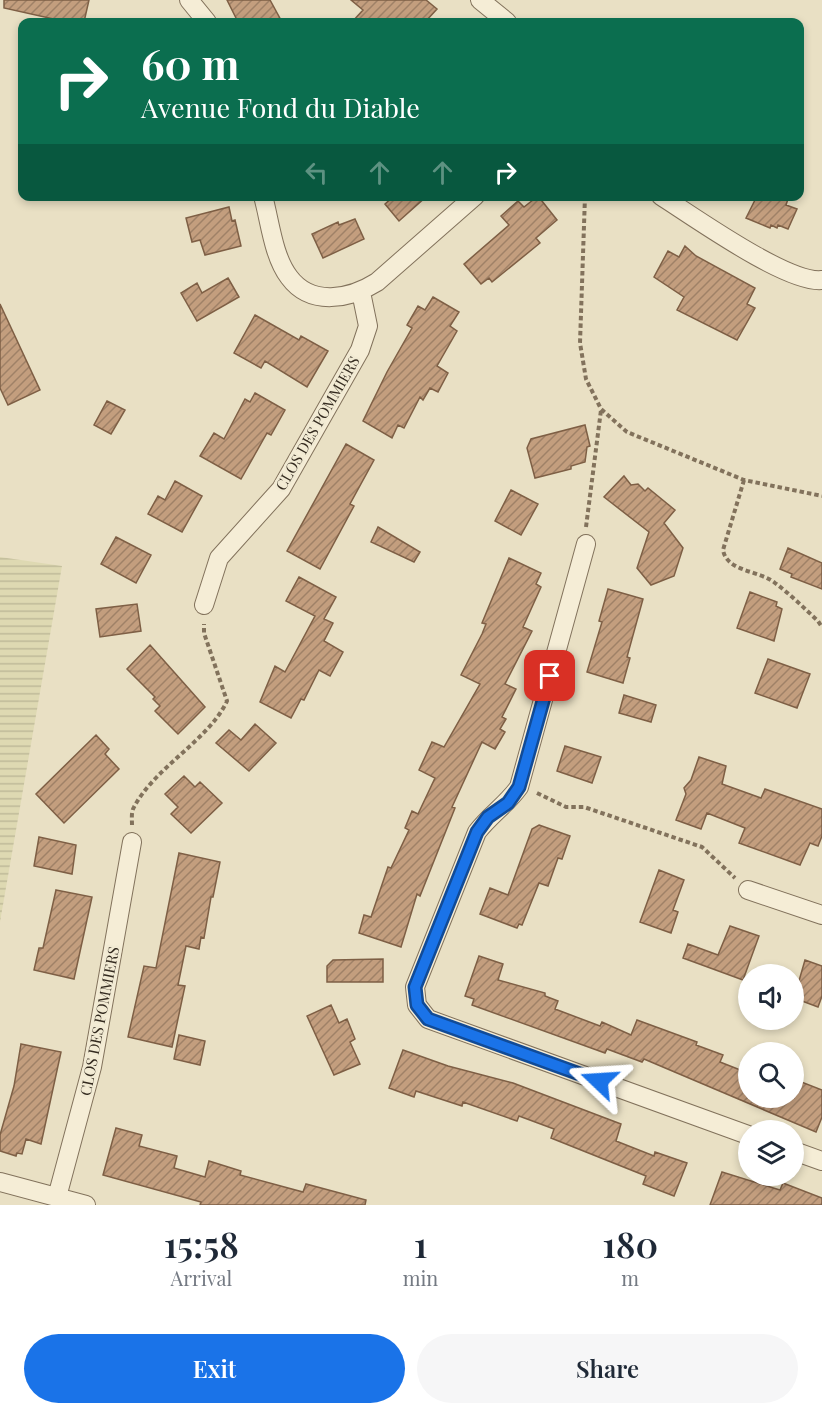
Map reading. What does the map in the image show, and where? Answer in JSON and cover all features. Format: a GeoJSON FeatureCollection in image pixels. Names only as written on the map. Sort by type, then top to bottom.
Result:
{"type":"FeatureCollection","features":[{"type":"Feature","properties":{"kind":"street"},"geometry":{"type":"LineString","coordinates":[[189,0],[204,18]]}},
{"type":"Feature","properties":{"kind":"street"},"geometry":{"type":"LineString","coordinates":[[480,0],[502,18]]}},
{"type":"Feature","properties":{"kind":"street"},"geometry":{"type":"LineString","coordinates":[[264,201],[279,254],[289,277],[308,293],[333,298],[361,292],[377,282],[469,201]]}},
{"type":"Feature","properties":{"kind":"street"},"geometry":{"type":"LineString","coordinates":[[669,201],[786,272],[813,281],[822,280]]}},
{"type":"Feature","properties":{"kind":"street","name":"CLOS DES POMMIERS"},"geometry":{"type":"LineString","coordinates":[[204,605],[219,558],[281,489],[360,350],[368,326],[361,292]]}},
{"type":"Feature","properties":{"kind":"street"},"geometry":{"type":"LineString","coordinates":[[586,544],[519,787],[508,803],[488,817],[477,832],[415,987],[417,1005],[428,1019],[738,1131]]}},
{"type":"Feature","properties":{"kind":"street","name":"CLOS DES POMMIERS"},"geometry":{"type":"LineString","coordinates":[[57,1197],[92,1067],[132,842]]}},
{"type":"Feature","properties":{"kind":"street"},"geometry":{"type":"LineString","coordinates":[[748,890],[822,915]]}},
{"type":"Feature","properties":{"kind":"street"},"geometry":{"type":"LineString","coordinates":[[804,1155],[822,1161]]}},
{"type":"Feature","properties":{"kind":"street"},"geometry":{"type":"LineString","coordinates":[[0,1182],[86,1205]]}},
{"type":"Feature","properties":{"kind":"path"},"geometry":{"type":"LineString","coordinates":[[585,201],[580,343],[586,379],[601,409],[627,432],[744,480],[822,496]]}},
{"type":"Feature","properties":{"kind":"path"},"geometry":{"type":"LineString","coordinates":[[586,544],[586,512],[601,409]]}},
{"type":"Feature","properties":{"kind":"path"},"geometry":{"type":"LineString","coordinates":[[744,480],[723,550],[724,557],[729,564],[774,581],[822,627]]}},
{"type":"Feature","properties":{"kind":"path"},"geometry":{"type":"LineString","coordinates":[[132,842],[132,808],[163,771],[212,724],[227,701],[204,633],[204,605]]}},
{"type":"Feature","properties":{"kind":"path"},"geometry":{"type":"LineString","coordinates":[[519,787],[545,795],[566,807],[584,807],[702,847],[748,890]]}},
{"type":"Feature","properties":{"kind":"shaded area"},"geometry":{"type":"Polygon","coordinates":[[[0,557],[62,566],[0,922],[0,557]]]}},
{"type":"Feature","properties":{"kind":"building"},"geometry":{"type":"Polygon","coordinates":[[[4,0],[89,0],[85,18],[49,18],[4,8],[4,0]]]}},
{"type":"Feature","properties":{"kind":"building"},"geometry":{"type":"Polygon","coordinates":[[[227,0],[270,0],[280,18],[236,18],[227,0]]]}},
{"type":"Feature","properties":{"kind":"building"},"geometry":{"type":"Polygon","coordinates":[[[351,0],[426,0],[437,9],[429,18],[356,18],[363,10],[351,0]]]}},
{"type":"Feature","properties":{"kind":"building"},"geometry":{"type":"Polygon","coordinates":[[[388,201],[421,201],[399,221],[385,204],[388,201]]]}},
{"type":"Feature","properties":{"kind":"building"},"geometry":{"type":"Polygon","coordinates":[[[518,201],[524,207],[532,201],[542,201],[557,220],[536,238],[540,243],[492,282],[489,278],[481,284],[464,264],[509,225],[501,216],[518,201]]]}},
{"type":"Feature","properties":{"kind":"building"},"geometry":{"type":"Polygon","coordinates":[[[754,201],[787,201],[786,205],[797,209],[788,229],[778,225],[777,228],[771,225],[770,228],[746,218],[754,201]]]}},
{"type":"Feature","properties":{"kind":"building"},"geometry":{"type":"Polygon","coordinates":[[[229,207],[232,221],[235,220],[241,246],[205,255],[200,240],[192,242],[186,218],[229,207]]]}},
{"type":"Feature","properties":{"kind":"building"},"geometry":{"type":"Polygon","coordinates":[[[355,219],[364,239],[323,258],[312,234],[338,222],[339,225],[355,219]]]}},
{"type":"Feature","properties":{"kind":"building"},"geometry":{"type":"Polygon","coordinates":[[[685,246],[696,256],[755,288],[747,304],[755,308],[737,340],[677,310],[684,297],[654,277],[668,251],[679,257],[685,246]]]}},
{"type":"Feature","properties":{"kind":"building"},"geometry":{"type":"Polygon","coordinates":[[[228,278],[239,297],[197,321],[181,293],[197,283],[202,293],[228,278]]]}},
{"type":"Feature","properties":{"kind":"building"},"geometry":{"type":"Polygon","coordinates":[[[433,297],[459,312],[450,326],[457,331],[437,366],[448,373],[438,392],[430,388],[423,400],[420,397],[404,428],[398,425],[392,438],[363,421],[412,328],[407,325],[418,306],[425,310],[433,297]]]}},
{"type":"Feature","properties":{"kind":"building"},"geometry":{"type":"Polygon","coordinates":[[[0,304],[40,390],[8,405],[0,388],[0,304]]]}},
{"type":"Feature","properties":{"kind":"building"},"geometry":{"type":"Polygon","coordinates":[[[255,315],[299,340],[301,336],[328,351],[307,387],[265,361],[261,368],[234,353],[255,315]]]}},
{"type":"Feature","properties":{"kind":"building"},"geometry":{"type":"Polygon","coordinates":[[[255,393],[285,410],[271,435],[267,433],[241,479],[200,456],[214,433],[224,439],[245,399],[250,402],[255,393]]]}},
{"type":"Feature","properties":{"kind":"building"},"geometry":{"type":"Polygon","coordinates":[[[107,401],[125,410],[111,434],[94,425],[107,401]]]}},
{"type":"Feature","properties":{"kind":"building"},"geometry":{"type":"Polygon","coordinates":[[[585,425],[590,446],[587,447],[585,462],[571,466],[571,469],[535,478],[527,448],[531,439],[585,425]]]}},
{"type":"Feature","properties":{"kind":"building"},"geometry":{"type":"Polygon","coordinates":[[[346,444],[374,460],[350,504],[354,506],[320,569],[287,551],[346,444]]]}},
{"type":"Feature","properties":{"kind":"building"},"geometry":{"type":"Polygon","coordinates":[[[624,476],[631,485],[638,484],[645,491],[648,488],[675,510],[664,523],[683,548],[674,576],[651,585],[637,568],[649,532],[604,497],[624,476]]]}},
{"type":"Feature","properties":{"kind":"building"},"geometry":{"type":"Polygon","coordinates":[[[175,481],[202,496],[182,532],[148,514],[158,496],[165,500],[175,481]]]}},
{"type":"Feature","properties":{"kind":"building"},"geometry":{"type":"Polygon","coordinates":[[[511,490],[538,504],[521,535],[495,521],[511,490]]]}},
{"type":"Feature","properties":{"kind":"building"},"geometry":{"type":"Polygon","coordinates":[[[378,527],[420,552],[414,562],[371,542],[378,527]]]}},
{"type":"Feature","properties":{"kind":"building"},"geometry":{"type":"Polygon","coordinates":[[[116,537],[151,555],[136,583],[101,564],[116,537]]]}},
{"type":"Feature","properties":{"kind":"building"},"geometry":{"type":"Polygon","coordinates":[[[788,548],[822,563],[822,589],[791,577],[792,574],[780,569],[788,548]]]}},
{"type":"Feature","properties":{"kind":"building"},"geometry":{"type":"Polygon","coordinates":[[[509,558],[541,573],[536,584],[541,587],[523,627],[532,631],[505,684],[516,689],[502,717],[506,719],[500,729],[505,732],[495,749],[482,742],[452,807],[455,808],[420,896],[417,894],[401,947],[359,933],[364,915],[371,917],[388,867],[391,868],[409,830],[405,828],[412,811],[418,814],[435,778],[419,770],[432,742],[444,747],[480,684],[461,675],[482,634],[486,624],[482,623],[509,558]]]}},
{"type":"Feature","properties":{"kind":"building"},"geometry":{"type":"Polygon","coordinates":[[[299,577],[336,597],[324,619],[333,623],[324,641],[343,652],[330,676],[319,670],[304,700],[301,699],[291,718],[260,702],[275,666],[285,672],[315,616],[286,601],[299,577]]]}},
{"type":"Feature","properties":{"kind":"building"},"geometry":{"type":"Polygon","coordinates":[[[608,589],[643,599],[627,657],[630,658],[623,683],[587,672],[602,622],[599,621],[608,589]]]}},
{"type":"Feature","properties":{"kind":"building"},"geometry":{"type":"Polygon","coordinates":[[[750,592],[777,602],[776,606],[782,609],[774,641],[737,628],[750,592]]]}},
{"type":"Feature","properties":{"kind":"building"},"geometry":{"type":"Polygon","coordinates":[[[137,604],[141,631],[100,637],[96,609],[137,604]]]}},
{"type":"Feature","properties":{"kind":"building"},"geometry":{"type":"Polygon","coordinates":[[[150,645],[205,707],[178,734],[155,711],[160,706],[153,699],[155,697],[127,669],[150,645]]]}},
{"type":"Feature","properties":{"kind":"building"},"geometry":{"type":"Polygon","coordinates":[[[768,659],[810,674],[797,708],[755,693],[768,659]]]}},
{"type":"Feature","properties":{"kind":"building"},"geometry":{"type":"Polygon","coordinates":[[[624,695],[656,705],[651,722],[619,713],[624,695]]]}},
{"type":"Feature","properties":{"kind":"building"},"geometry":{"type":"Polygon","coordinates":[[[255,724],[276,743],[249,771],[216,743],[229,730],[241,740],[255,724]]]}},
{"type":"Feature","properties":{"kind":"building"},"geometry":{"type":"Polygon","coordinates":[[[96,735],[109,749],[105,754],[119,769],[64,823],[36,794],[96,735]]]}},
{"type":"Feature","properties":{"kind":"building"},"geometry":{"type":"Polygon","coordinates":[[[565,746],[601,757],[592,783],[557,771],[565,746]]]}},
{"type":"Feature","properties":{"kind":"building"},"geometry":{"type":"Polygon","coordinates":[[[699,757],[726,766],[722,784],[761,798],[765,789],[822,809],[822,836],[818,846],[810,843],[800,865],[739,843],[745,828],[707,813],[701,829],[676,820],[686,794],[684,788],[691,780],[699,757]]]}},
{"type":"Feature","properties":{"kind":"building"},"geometry":{"type":"Polygon","coordinates":[[[184,776],[195,787],[200,782],[222,803],[191,833],[171,814],[178,807],[165,794],[184,776]]]}},
{"type":"Feature","properties":{"kind":"building"},"geometry":{"type":"Polygon","coordinates":[[[539,825],[570,836],[562,859],[558,858],[548,886],[539,883],[522,925],[519,924],[517,928],[480,914],[490,888],[508,895],[532,829],[539,825]]]}},
{"type":"Feature","properties":{"kind":"building"},"geometry":{"type":"Polygon","coordinates":[[[39,837],[76,845],[72,874],[34,866],[39,837]]]}},
{"type":"Feature","properties":{"kind":"building"},"geometry":{"type":"Polygon","coordinates":[[[179,853],[220,862],[204,938],[201,937],[199,949],[186,946],[178,985],[185,986],[172,1047],[128,1037],[144,966],[156,968],[179,853]]]}},
{"type":"Feature","properties":{"kind":"building"},"geometry":{"type":"Polygon","coordinates":[[[659,870],[684,880],[673,910],[678,912],[671,933],[640,922],[659,870]]]}},
{"type":"Feature","properties":{"kind":"building"},"geometry":{"type":"Polygon","coordinates":[[[56,890],[92,897],[74,979],[34,970],[39,948],[43,948],[56,890]]]}},
{"type":"Feature","properties":{"kind":"building"},"geometry":{"type":"Polygon","coordinates":[[[730,926],[759,936],[749,964],[738,964],[738,978],[683,958],[688,944],[718,955],[730,926]]]}},
{"type":"Feature","properties":{"kind":"building"},"geometry":{"type":"Polygon","coordinates":[[[479,956],[503,964],[498,980],[545,993],[545,996],[558,1001],[555,1009],[600,1026],[602,1022],[631,1035],[637,1020],[697,1042],[696,1045],[723,1055],[720,1062],[738,1069],[738,1099],[644,1059],[642,1062],[607,1049],[605,1053],[472,1005],[474,999],[465,996],[479,956]]]}},
{"type":"Feature","properties":{"kind":"building"},"geometry":{"type":"Polygon","coordinates":[[[383,959],[383,982],[327,982],[327,966],[333,960],[383,959]]]}},
{"type":"Feature","properties":{"kind":"building"},"geometry":{"type":"Polygon","coordinates":[[[805,960],[822,966],[822,996],[818,1007],[804,1002],[805,960]]]}},
{"type":"Feature","properties":{"kind":"building"},"geometry":{"type":"Polygon","coordinates":[[[331,1005],[339,1023],[347,1019],[355,1039],[350,1042],[360,1064],[334,1075],[307,1016],[331,1005]]]}},
{"type":"Feature","properties":{"kind":"building"},"geometry":{"type":"Polygon","coordinates":[[[179,1035],[205,1041],[200,1065],[174,1059],[179,1035]]]}},
{"type":"Feature","properties":{"kind":"building"},"geometry":{"type":"Polygon","coordinates":[[[21,1044],[61,1052],[41,1144],[26,1139],[22,1154],[17,1153],[16,1156],[0,1151],[0,1135],[14,1086],[21,1044]]]}},
{"type":"Feature","properties":{"kind":"building"},"geometry":{"type":"Polygon","coordinates":[[[403,1050],[448,1066],[513,1083],[621,1124],[616,1141],[654,1156],[655,1152],[687,1163],[674,1196],[643,1184],[646,1176],[551,1138],[554,1129],[519,1116],[517,1121],[463,1102],[462,1106],[416,1091],[414,1097],[389,1088],[403,1050]]]}},
{"type":"Feature","properties":{"kind":"building"},"geometry":{"type":"Polygon","coordinates":[[[804,1083],[822,1090],[822,1117],[816,1132],[804,1127],[804,1120],[788,1120],[759,1108],[804,1108],[804,1083]]]}},
{"type":"Feature","properties":{"kind":"building"},"geometry":{"type":"Polygon","coordinates":[[[116,1128],[142,1135],[139,1146],[177,1156],[174,1168],[205,1177],[209,1161],[241,1171],[240,1175],[303,1192],[306,1184],[366,1200],[365,1205],[200,1205],[201,1202],[103,1175],[116,1128]]]}},
{"type":"Feature","properties":{"kind":"building"},"geometry":{"type":"Polygon","coordinates":[[[722,1172],[738,1177],[738,1186],[767,1186],[780,1190],[782,1186],[791,1186],[822,1198],[822,1205],[710,1205],[722,1172]]]}},
{"type":"Feature","properties":{"kind":"route"},"geometry":{"type":"LineString","coordinates":[[550,676],[519,787],[508,803],[488,817],[477,832],[415,987],[417,1005],[428,1019],[599,1081]]}}]}
